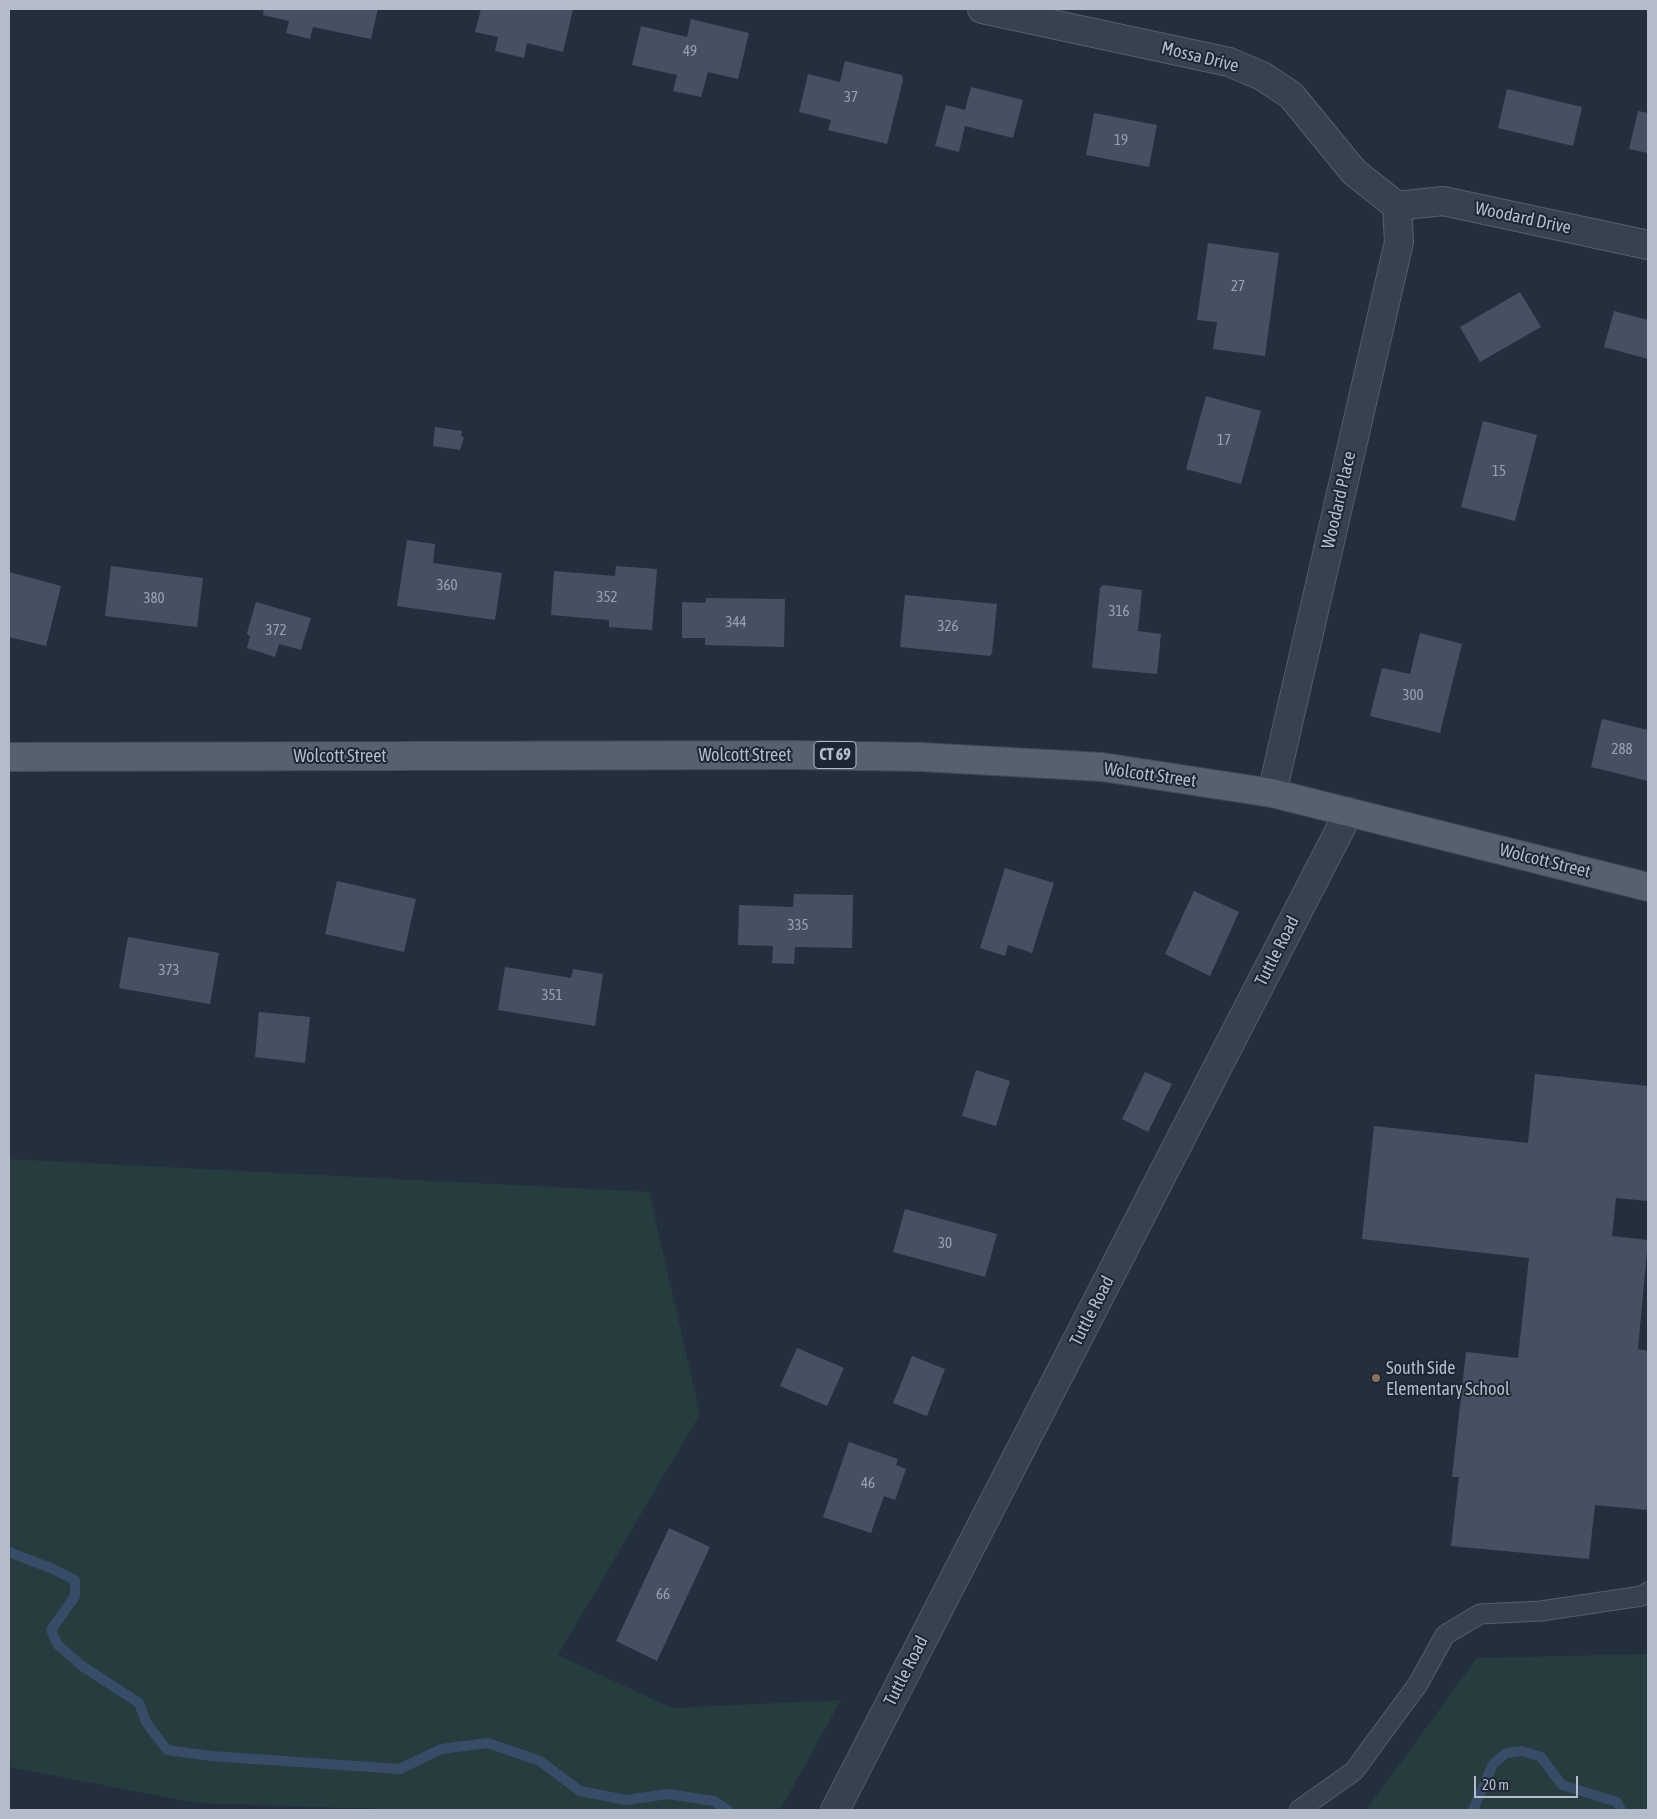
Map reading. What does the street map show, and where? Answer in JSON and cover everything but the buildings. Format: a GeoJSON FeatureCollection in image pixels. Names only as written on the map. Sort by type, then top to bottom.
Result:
{"type":"FeatureCollection","features":[{"type":"Feature","properties":{"kind":"main road","name":"Wolcott Street"},"geometry":{"type":"LineString","coordinates":[[9,757],[921,756],[1102,767],[1272,793],[1648,887]]}},
{"type":"Feature","properties":{"kind":"street","name":"Mossa Drive"},"geometry":{"type":"LineString","coordinates":[[982,9],[1229,62],[1262,76],[1291,94],[1354,172],[1397,206]]}},
{"type":"Feature","properties":{"kind":"street","name":"Woodard Drive"},"geometry":{"type":"LineString","coordinates":[[1397,206],[1443,201],[1648,245]]}},
{"type":"Feature","properties":{"kind":"street","name":"Woodard Place"},"geometry":{"type":"LineString","coordinates":[[1272,793],[1399,242],[1397,206]]}},
{"type":"Feature","properties":{"kind":"street","name":"Tuttle Road"},"geometry":{"type":"LineString","coordinates":[[835,1810],[1349,812]]}},
{"type":"Feature","properties":{"kind":"lane"},"geometry":{"type":"LineString","coordinates":[[1299,1810],[1354,1771],[1418,1684],[1446,1635],[1452,1631],[1480,1614],[1541,1611],[1642,1596],[1648,1592]]}},
{"type":"Feature","properties":{"kind":"green space"},"geometry":{"type":"Polygon","coordinates":[[[9,1159],[649,1192],[700,1414],[558,1655],[672,1708],[841,1700],[780,1810],[409,1810],[196,1803],[9,1767],[9,1159]]]}},
{"type":"Feature","properties":{"kind":"green space"},"geometry":{"type":"Polygon","coordinates":[[[1648,1654],[1648,1810],[1366,1810],[1477,1658],[1648,1654]]]}},
{"type":"Feature","properties":{"kind":"waterway"},"geometry":{"type":"LineString","coordinates":[[9,1552],[53,1569],[75,1580],[75,1596],[51,1630],[58,1645],[82,1666],[139,1703],[146,1722],[167,1750],[211,1756],[400,1769],[441,1749],[488,1743],[540,1761],[580,1791],[626,1800],[668,1794],[714,1801],[728,1810]]}},
{"type":"Feature","properties":{"kind":"waterway"},"geometry":{"type":"LineString","coordinates":[[1473,1810],[1493,1764],[1506,1753],[1522,1751],[1541,1757],[1562,1785],[1617,1802],[1621,1810]]}},
{"type":"Feature","properties":{"kind":"place","name":"South Side Elementary School"},"geometry":{"type":"Point","coordinates":[1376,1378]}}]}
